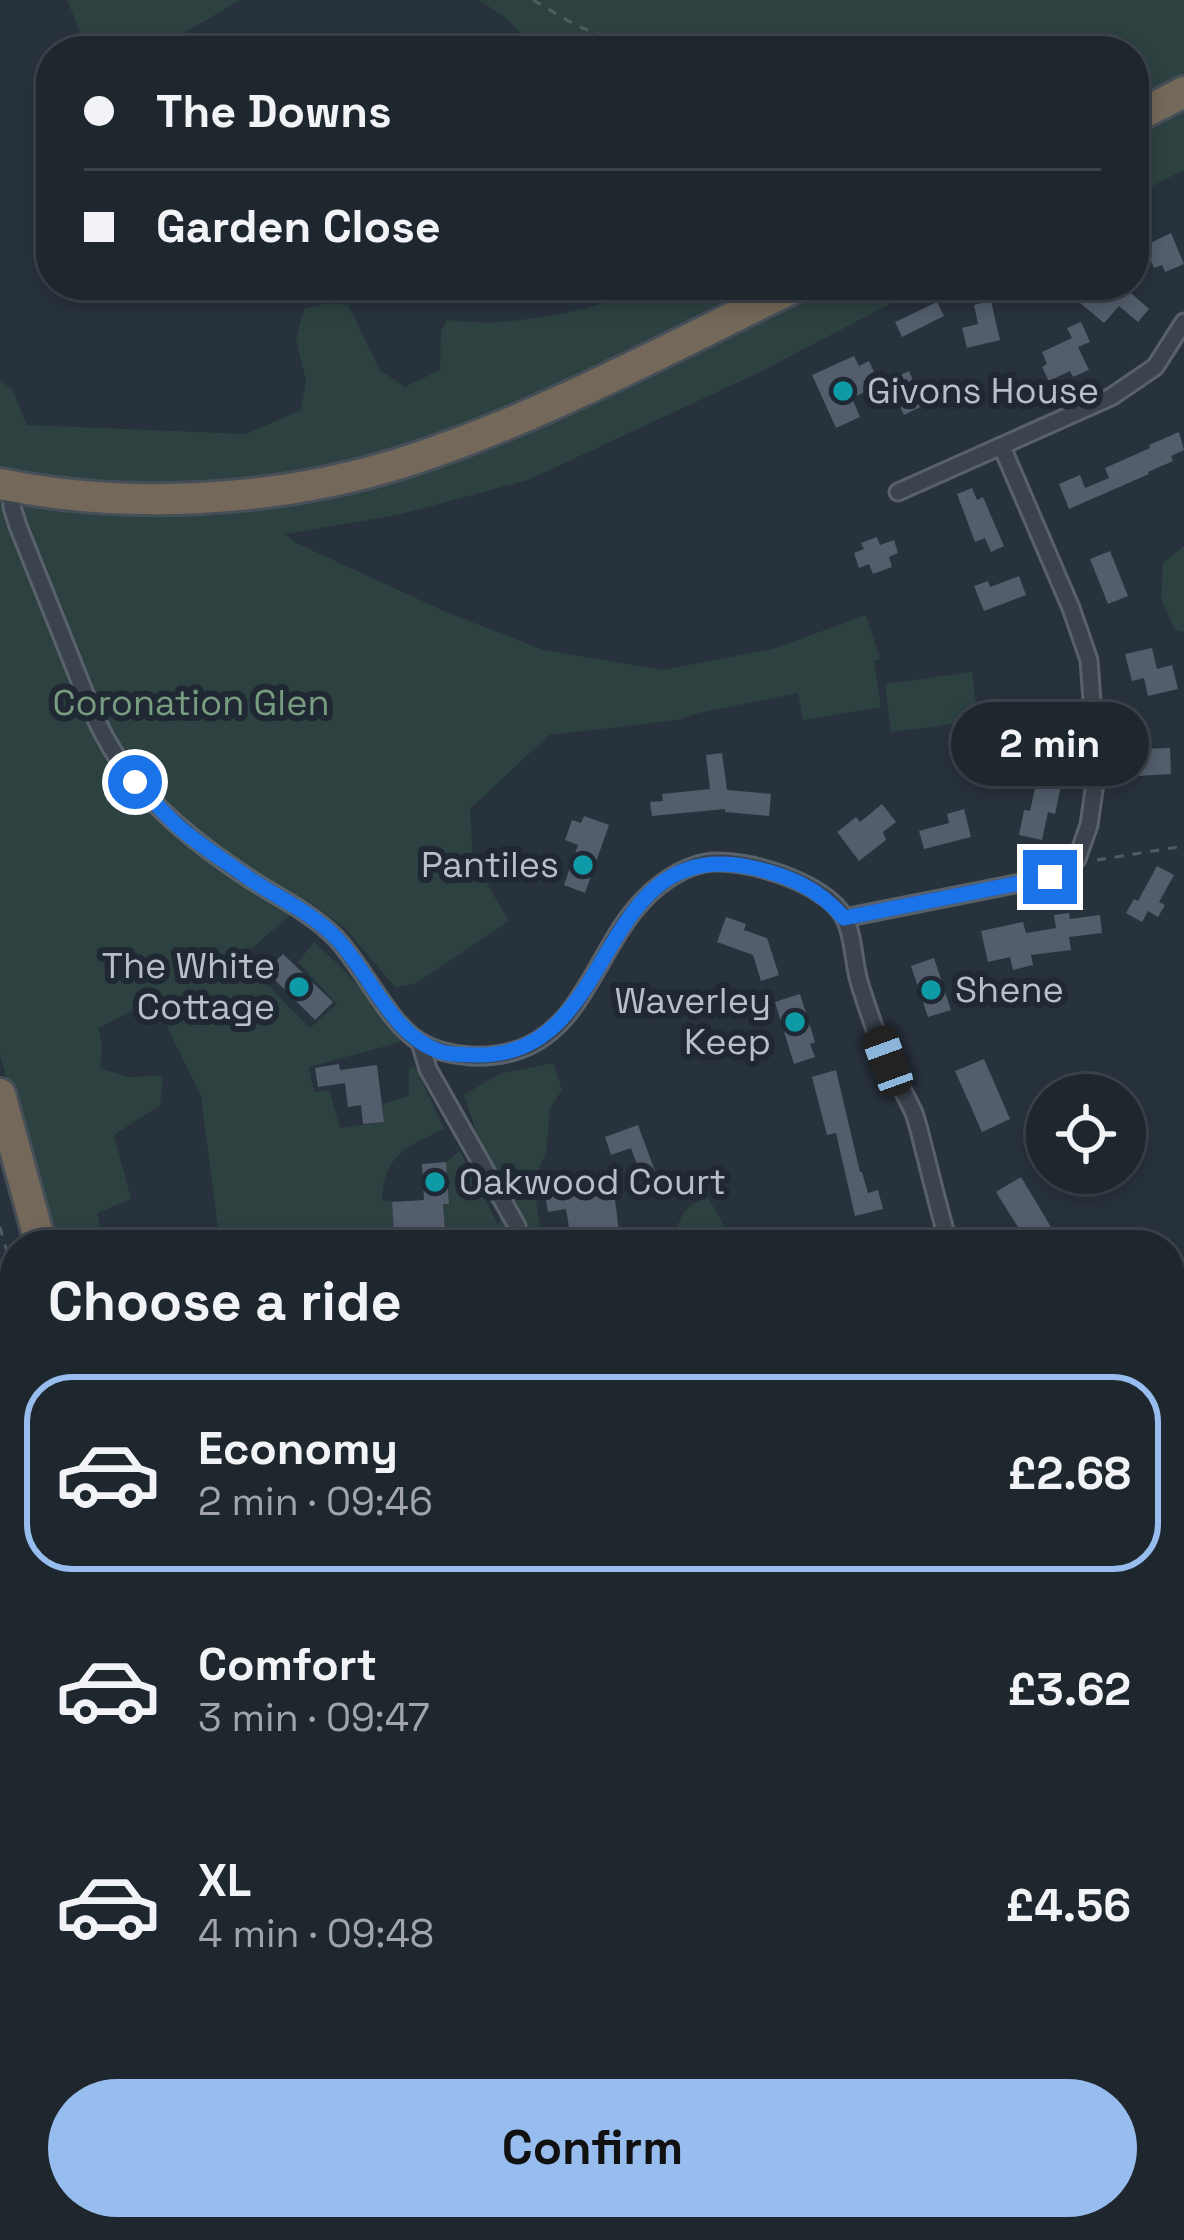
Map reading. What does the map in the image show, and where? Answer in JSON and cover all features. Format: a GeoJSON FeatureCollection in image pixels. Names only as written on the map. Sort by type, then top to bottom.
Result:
{"type":"FeatureCollection","features":[{"type":"Feature","properties":{"kind":"highway"},"geometry":{"type":"LineString","coordinates":[[1149,110],[1184,92]]}},
{"type":"Feature","properties":{"kind":"highway"},"geometry":{"type":"LineString","coordinates":[[5,485],[96,496],[205,497],[297,487],[394,465],[518,419],[768,300]]}},
{"type":"Feature","properties":{"kind":"highway"},"geometry":{"type":"LineString","coordinates":[[0,1094],[37,1230]]}},
{"type":"Feature","properties":{"kind":"street"},"geometry":{"type":"LineString","coordinates":[[898,492],[1130,386],[1155,367],[1184,322]]}},
{"type":"Feature","properties":{"kind":"street"},"geometry":{"type":"LineString","coordinates":[[844,918],[1050,877],[1077,859],[1089,825],[1097,769],[1089,660],[1002,447]]}},
{"type":"Feature","properties":{"kind":"street"},"geometry":{"type":"LineString","coordinates":[[5,485],[80,682],[108,744],[135,782],[180,828],[334,936],[419,1042],[442,1052],[477,1055],[514,1052],[537,1042],[571,1011],[638,906],[658,886],[685,870],[730,863],[804,884],[828,899],[844,918],[858,981],[915,1116],[945,1230]]}},
{"type":"Feature","properties":{"kind":"street"},"geometry":{"type":"LineString","coordinates":[[419,1042],[428,1069],[517,1226]]}},
{"type":"Feature","properties":{"kind":"path"},"geometry":{"type":"LineString","coordinates":[[533,0],[604,36]]}},
{"type":"Feature","properties":{"kind":"path"},"geometry":{"type":"LineString","coordinates":[[1077,859],[1103,861],[1184,846]]}},
{"type":"Feature","properties":{"kind":"green space"},"geometry":{"type":"Polygon","coordinates":[[[67,0],[240,0],[179,36],[82,36],[67,0]]]}},
{"type":"Feature","properties":{"kind":"green space"},"geometry":{"type":"Polygon","coordinates":[[[479,0],[1184,0],[1184,75],[1149,93],[1149,36],[523,36],[479,0]]]}},
{"type":"Feature","properties":{"kind":"green space"},"geometry":{"type":"Polygon","coordinates":[[[1184,108],[1184,170],[1149,188],[1149,127],[1184,108]]]}},
{"type":"Feature","properties":{"kind":"green space"},"geometry":{"type":"Polygon","coordinates":[[[614,300],[735,300],[518,405],[409,444],[301,472],[169,483],[68,485],[0,476],[0,380],[13,391],[27,425],[246,434],[301,410],[306,380],[296,340],[304,309],[329,303],[348,305],[380,370],[405,387],[440,370],[441,331],[447,320],[536,318],[614,300]]]}},
{"type":"Feature","properties":{"kind":"green space","name":"Coronation Glen"},"geometry":{"type":"Polygon","coordinates":[[[797,300],[897,300],[758,373],[528,480],[398,515],[285,534],[446,612],[543,650],[662,670],[773,649],[866,615],[880,659],[874,661],[881,707],[803,720],[798,693],[678,720],[549,735],[470,809],[473,861],[509,921],[415,984],[395,987],[344,927],[307,900],[241,958],[310,1028],[337,1004],[298,962],[314,942],[360,989],[401,1042],[309,1067],[314,1092],[329,1090],[340,1128],[384,1122],[382,1104],[409,1096],[409,1069],[415,1066],[444,1129],[409,1147],[387,1172],[382,1200],[392,1202],[394,1230],[218,1230],[201,1096],[154,1000],[98,1028],[100,1068],[128,1077],[163,1076],[160,1105],[114,1135],[131,1199],[97,1213],[101,1230],[50,1230],[0,1055],[0,497],[253,501],[713,342],[797,300]]]}},
{"type":"Feature","properties":{"kind":"green space"},"geometry":{"type":"Polygon","coordinates":[[[1184,546],[1184,632],[1175,630],[1161,599],[1163,563],[1184,546]]]}},
{"type":"Feature","properties":{"kind":"green space"},"geometry":{"type":"Polygon","coordinates":[[[972,672],[978,721],[891,732],[885,684],[972,672]]]}},
{"type":"Feature","properties":{"kind":"green space"},"geometry":{"type":"Polygon","coordinates":[[[553,1063],[562,1090],[550,1108],[546,1152],[533,1182],[541,1230],[445,1230],[443,1204],[449,1203],[446,1162],[460,1151],[498,1225],[512,1193],[479,1140],[464,1095],[499,1074],[553,1063]]]}},
{"type":"Feature","properties":{"kind":"green space"},"geometry":{"type":"Polygon","coordinates":[[[708,1197],[726,1230],[676,1230],[693,1204],[708,1197]]]}},
{"type":"Feature","properties":{"kind":"building"},"geometry":{"type":"Polygon","coordinates":[[[1171,233],[1184,264],[1165,272],[1162,265],[1154,268],[1149,244],[1171,233]]]}},
{"type":"Feature","properties":{"kind":"building"},"geometry":{"type":"Polygon","coordinates":[[[1139,300],[1149,309],[1138,322],[1119,306],[1104,323],[1079,302],[1139,300]]]}},
{"type":"Feature","properties":{"kind":"building"},"geometry":{"type":"Polygon","coordinates":[[[991,301],[1000,340],[967,348],[962,328],[978,324],[974,305],[991,301]]]}},
{"type":"Feature","properties":{"kind":"building"},"geometry":{"type":"Polygon","coordinates":[[[937,302],[944,316],[902,337],[895,322],[937,302]]]}},
{"type":"Feature","properties":{"kind":"building"},"geometry":{"type":"Polygon","coordinates":[[[1081,322],[1090,342],[1078,347],[1089,370],[1073,377],[1070,371],[1049,381],[1042,352],[1072,338],[1067,328],[1081,322]]]}},
{"type":"Feature","properties":{"kind":"building","name":"Givons House"},"geometry":{"type":"Polygon","coordinates":[[[854,356],[859,366],[869,361],[880,385],[852,398],[860,417],[836,428],[812,375],[854,356]]]}},
{"type":"Feature","properties":{"kind":"building"},"geometry":{"type":"Polygon","coordinates":[[[909,371],[916,387],[924,384],[932,401],[904,415],[888,381],[909,371]]]}},
{"type":"Feature","properties":{"kind":"building"},"geometry":{"type":"Polygon","coordinates":[[[1179,432],[1184,450],[1171,456],[1173,461],[1069,509],[1059,484],[1080,475],[1085,488],[1109,478],[1105,468],[1179,432]]]}},
{"type":"Feature","properties":{"kind":"building"},"geometry":{"type":"Polygon","coordinates":[[[972,488],[977,500],[983,497],[1004,546],[991,552],[985,538],[975,542],[957,494],[972,488]]]}},
{"type":"Feature","properties":{"kind":"building"},"geometry":{"type":"Polygon","coordinates":[[[877,537],[880,545],[894,540],[898,553],[889,557],[892,567],[873,574],[869,564],[859,568],[854,553],[864,549],[861,543],[877,537]]]}},
{"type":"Feature","properties":{"kind":"building"},"geometry":{"type":"Polygon","coordinates":[[[1110,551],[1128,596],[1108,604],[1090,559],[1110,551]]]}},
{"type":"Feature","properties":{"kind":"building"},"geometry":{"type":"Polygon","coordinates":[[[1019,576],[1026,595],[984,611],[974,586],[988,581],[990,587],[1019,576]]]}},
{"type":"Feature","properties":{"kind":"building"},"geometry":{"type":"Polygon","coordinates":[[[1152,648],[1157,669],[1172,665],[1178,689],[1148,696],[1144,678],[1132,681],[1125,654],[1152,648]]]}},
{"type":"Feature","properties":{"kind":"building"},"geometry":{"type":"Polygon","coordinates":[[[1034,702],[1037,709],[1050,704],[1055,718],[1043,722],[1050,742],[1028,750],[1022,733],[1015,736],[1007,717],[1034,702]]]}},
{"type":"Feature","properties":{"kind":"building"},"geometry":{"type":"Polygon","coordinates":[[[1170,748],[1171,774],[1137,776],[1136,749],[1170,748]]]}},
{"type":"Feature","properties":{"kind":"building"},"geometry":{"type":"Polygon","coordinates":[[[722,753],[727,790],[771,794],[769,816],[725,809],[652,816],[650,802],[663,801],[662,794],[710,789],[706,755],[722,753]]]}},
{"type":"Feature","properties":{"kind":"building"},"geometry":{"type":"Polygon","coordinates":[[[1038,775],[1062,781],[1055,814],[1048,812],[1042,840],[1019,835],[1038,775]]]}},
{"type":"Feature","properties":{"kind":"building"},"geometry":{"type":"Polygon","coordinates":[[[882,804],[896,822],[883,832],[886,840],[859,861],[837,832],[856,817],[860,822],[882,804]]]}},
{"type":"Feature","properties":{"kind":"building"},"geometry":{"type":"Polygon","coordinates":[[[964,809],[971,837],[924,849],[919,831],[949,823],[947,814],[964,809]]]}},
{"type":"Feature","properties":{"kind":"building","name":"Pantiles"},"geometry":{"type":"Polygon","coordinates":[[[584,816],[609,825],[585,893],[564,885],[578,845],[565,840],[572,820],[581,823],[584,816]]]}},
{"type":"Feature","properties":{"kind":"building"},"geometry":{"type":"Polygon","coordinates":[[[1157,866],[1174,875],[1159,902],[1165,905],[1158,917],[1148,911],[1142,922],[1126,913],[1157,866]]]}},
{"type":"Feature","properties":{"kind":"building"},"geometry":{"type":"Polygon","coordinates":[[[1069,913],[1070,919],[1100,915],[1102,933],[1069,937],[1071,950],[1031,955],[1033,965],[1013,970],[1010,957],[988,962],[981,931],[1023,922],[1026,933],[1056,928],[1054,915],[1069,913]]]}},
{"type":"Feature","properties":{"kind":"building"},"geometry":{"type":"Polygon","coordinates":[[[726,917],[767,938],[779,975],[761,981],[753,955],[717,942],[726,917]]]}},
{"type":"Feature","properties":{"kind":"building","name":"The White Cottage"},"geometry":{"type":"Polygon","coordinates":[[[283,954],[333,1002],[315,1020],[266,971],[283,954]]]}},
{"type":"Feature","properties":{"kind":"building","name":"Shene"},"geometry":{"type":"Polygon","coordinates":[[[934,958],[951,1010],[928,1017],[911,966],[934,958]]]}},
{"type":"Feature","properties":{"kind":"building","name":"Waverley Keep"},"geometry":{"type":"Polygon","coordinates":[[[800,994],[815,1057],[794,1064],[775,1002],[800,994]]]}},
{"type":"Feature","properties":{"kind":"building"},"geometry":{"type":"Polygon","coordinates":[[[984,1059],[1010,1119],[982,1132],[955,1071],[984,1059]]]}},
{"type":"Feature","properties":{"kind":"building"},"geometry":{"type":"Polygon","coordinates":[[[339,1064],[340,1070],[377,1065],[384,1122],[363,1124],[361,1105],[348,1107],[345,1083],[318,1087],[315,1068],[339,1064]]]}},
{"type":"Feature","properties":{"kind":"building"},"geometry":{"type":"Polygon","coordinates":[[[836,1070],[860,1172],[868,1193],[878,1190],[883,1209],[855,1216],[836,1133],[827,1135],[812,1077],[836,1070]]]}},
{"type":"Feature","properties":{"kind":"building"},"geometry":{"type":"Polygon","coordinates":[[[638,1125],[659,1182],[645,1187],[631,1148],[611,1155],[605,1137],[638,1125]]]}},
{"type":"Feature","properties":{"kind":"building","name":"Oakwood Court"},"geometry":{"type":"Polygon","coordinates":[[[446,1162],[449,1204],[443,1204],[445,1230],[394,1230],[392,1202],[424,1200],[422,1164],[446,1162]]]}},
{"type":"Feature","properties":{"kind":"building"},"geometry":{"type":"Polygon","coordinates":[[[1021,1177],[1026,1194],[1031,1194],[1053,1230],[1020,1230],[996,1192],[1021,1177]]]}},
{"type":"Feature","properties":{"kind":"building"},"geometry":{"type":"Polygon","coordinates":[[[613,1185],[619,1230],[570,1230],[566,1209],[548,1212],[545,1195],[613,1185]]]}},
{"type":"Feature","properties":{"kind":"place","name":"Givons House"},"geometry":{"type":"Point","coordinates":[843,391]}},
{"type":"Feature","properties":{"kind":"place","name":"Pantiles"},"geometry":{"type":"Point","coordinates":[583,865]}},
{"type":"Feature","properties":{"kind":"place","name":"The White Cottage"},"geometry":{"type":"Point","coordinates":[299,987]}},
{"type":"Feature","properties":{"kind":"place","name":"Shene"},"geometry":{"type":"Point","coordinates":[931,990]}},
{"type":"Feature","properties":{"kind":"place","name":"Waverley Keep"},"geometry":{"type":"Point","coordinates":[795,1022]}},
{"type":"Feature","properties":{"kind":"place","name":"Oakwood Court"},"geometry":{"type":"Point","coordinates":[435,1182]}},
{"type":"Feature","properties":{"kind":"route"},"geometry":{"type":"LineString","coordinates":[[135,782],[180,828],[334,936],[419,1042],[463,1055],[514,1052],[537,1042],[571,1011],[638,906],[658,886],[707,863],[769,871],[804,884],[828,899],[844,918],[1050,877]]}}]}
